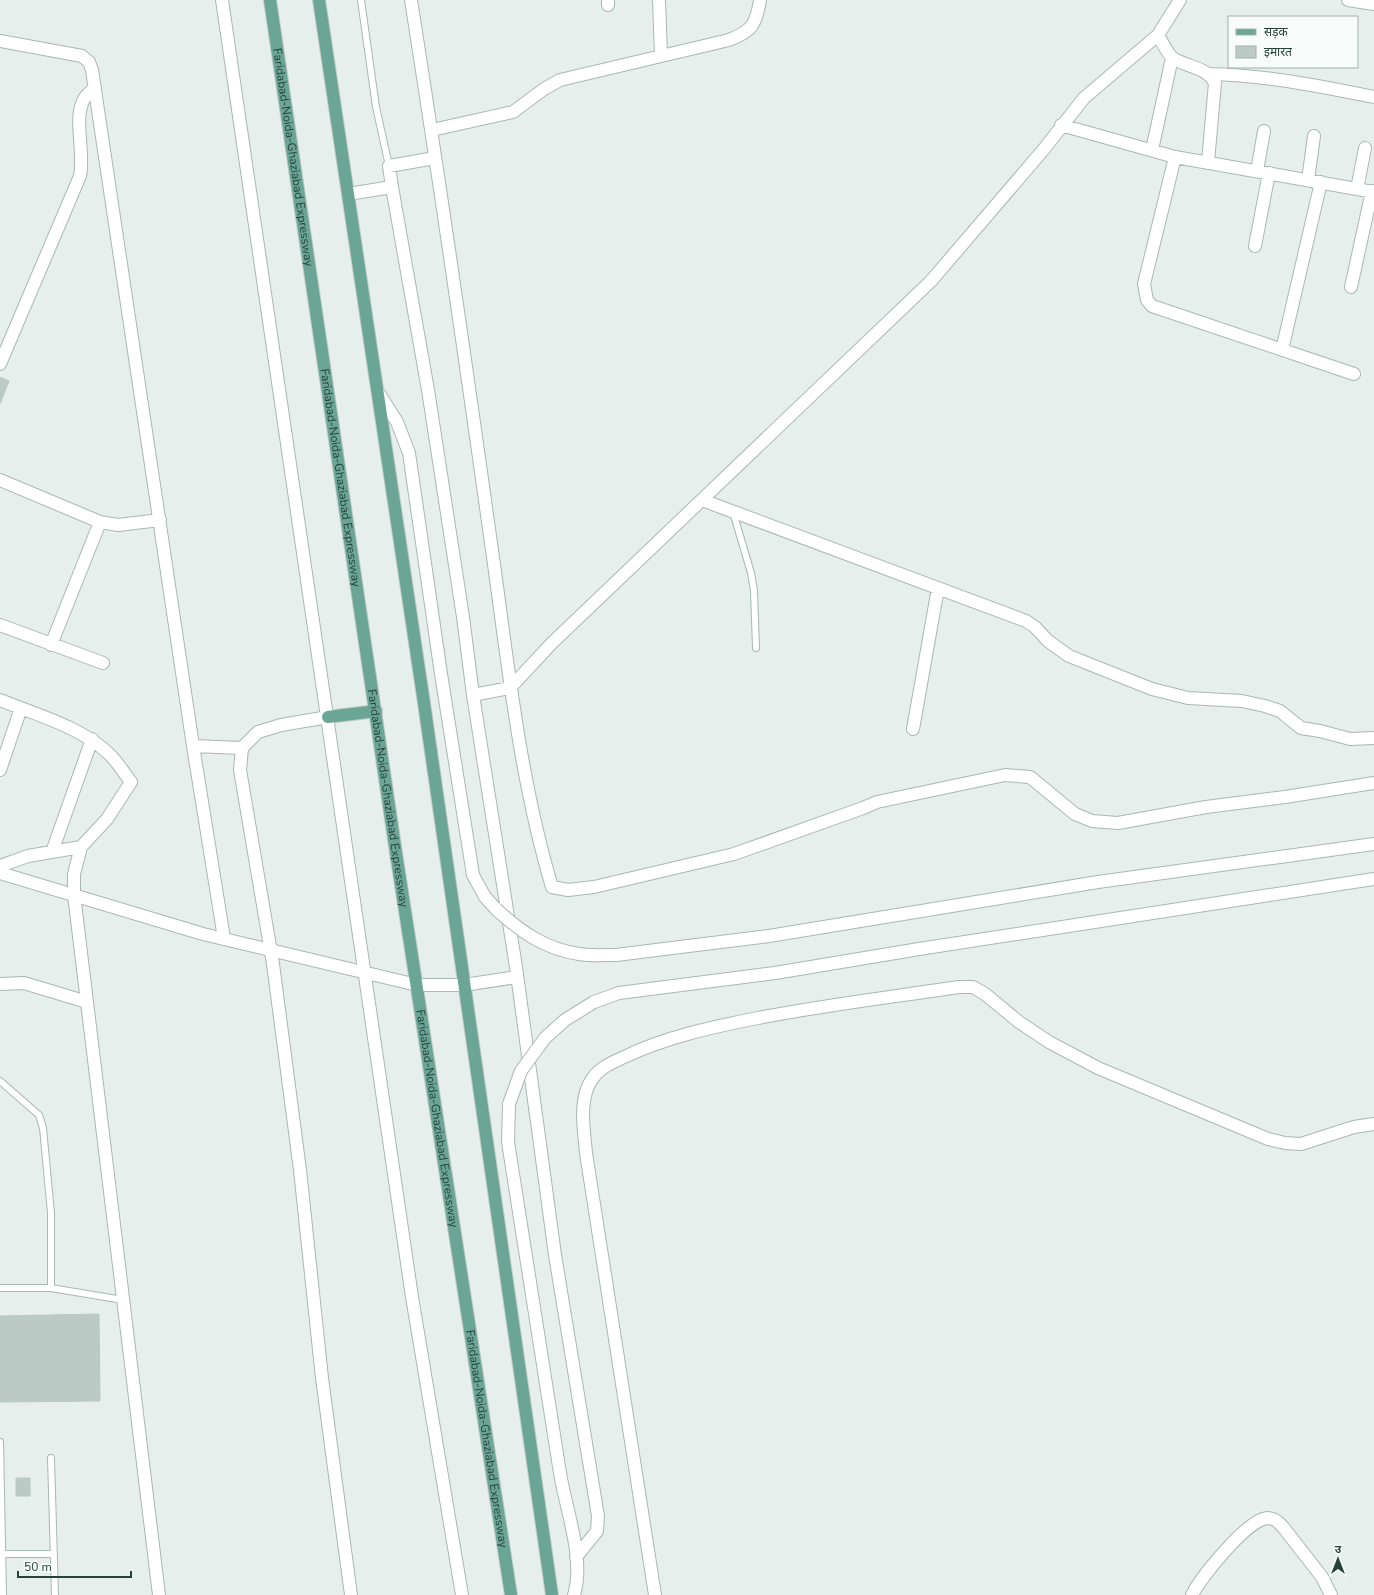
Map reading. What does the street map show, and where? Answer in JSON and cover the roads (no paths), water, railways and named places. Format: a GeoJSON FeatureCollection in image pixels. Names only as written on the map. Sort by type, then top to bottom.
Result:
{"type":"FeatureCollection","features":[{"type":"Feature","properties":{"kind":"main road","name":"Faridabad-Noida-Ghaziabad Expressway"},"geometry":{"type":"LineString","coordinates":[[270,0],[417,985],[511,1595]]}},
{"type":"Feature","properties":{"kind":"main road"},"geometry":{"type":"LineString","coordinates":[[311,0],[320,4],[378,392],[552,1595]]}},
{"type":"Feature","properties":{"kind":"main road"},"geometry":{"type":"LineString","coordinates":[[328,717],[376,711]]}},
{"type":"Feature","properties":{"kind":"street"},"geometry":{"type":"LineString","coordinates":[[222,0],[412,1297],[462,1595]]}},
{"type":"Feature","properties":{"kind":"street"},"geometry":{"type":"LineString","coordinates":[[411,0],[432,130],[493,553],[510,688],[541,848],[552,887],[568,890],[594,887],[734,854],[877,802],[1005,775],[1030,776],[1075,814],[1092,821],[1118,823],[1206,807],[1285,797],[1374,782]]}},
{"type":"Feature","properties":{"kind":"street"},"geometry":{"type":"LineString","coordinates":[[659,0],[661,56]]}},
{"type":"Feature","properties":{"kind":"street"},"geometry":{"type":"LineString","coordinates":[[432,130],[513,112],[544,89],[560,80],[729,40],[746,33],[756,20],[760,0]]}},
{"type":"Feature","properties":{"kind":"street"},"geometry":{"type":"LineString","coordinates":[[472,695],[510,688],[552,643],[931,281],[1033,161],[1084,98],[1158,35],[1180,0]]}},
{"type":"Feature","properties":{"kind":"street"},"geometry":{"type":"LineString","coordinates":[[1348,0],[1374,4]]}},
{"type":"Feature","properties":{"kind":"street"},"geometry":{"type":"LineString","coordinates":[[1158,35],[1172,58],[1209,74],[1236,74],[1309,84],[1374,97]]}},
{"type":"Feature","properties":{"kind":"street"},"geometry":{"type":"LineString","coordinates":[[0,41],[82,56],[90,66],[95,88],[193,746],[224,938]]}},
{"type":"Feature","properties":{"kind":"street"},"geometry":{"type":"LineString","coordinates":[[1152,150],[1172,58]]}},
{"type":"Feature","properties":{"kind":"street"},"geometry":{"type":"LineString","coordinates":[[1208,162],[1216,91],[1215,83],[1209,74]]}},
{"type":"Feature","properties":{"kind":"street"},"geometry":{"type":"LineString","coordinates":[[0,364],[80,176],[82,163],[79,114],[84,98],[95,88]]}},
{"type":"Feature","properties":{"kind":"street"},"geometry":{"type":"LineString","coordinates":[[1061,126],[1175,157],[1373,192],[1351,287]]}},
{"type":"Feature","properties":{"kind":"street"},"geometry":{"type":"LineString","coordinates":[[1257,171],[1264,131]]}},
{"type":"Feature","properties":{"kind":"street"},"geometry":{"type":"LineString","coordinates":[[1308,180],[1314,136]]}},
{"type":"Feature","properties":{"kind":"street"},"geometry":{"type":"LineString","coordinates":[[1358,189],[1366,148]]}},
{"type":"Feature","properties":{"kind":"street"},"geometry":{"type":"LineString","coordinates":[[1175,157],[1144,284],[1147,300],[1152,306],[1354,374]]}},
{"type":"Feature","properties":{"kind":"street"},"geometry":{"type":"LineString","coordinates":[[435,158],[389,166],[428,390],[463,617],[472,695],[517,977],[555,1255],[598,1516],[597,1531],[576,1557]]}},
{"type":"Feature","properties":{"kind":"street"},"geometry":{"type":"LineString","coordinates":[[1255,246],[1269,173]]}},
{"type":"Feature","properties":{"kind":"street"},"geometry":{"type":"LineString","coordinates":[[1282,350],[1321,182]]}},
{"type":"Feature","properties":{"kind":"street"},"geometry":{"type":"LineString","coordinates":[[348,194],[392,187]]}},
{"type":"Feature","properties":{"kind":"street"},"geometry":{"type":"LineString","coordinates":[[378,392],[397,422],[409,453],[441,674],[473,875],[485,897],[496,909],[530,937],[549,947],[580,955],[616,955],[769,936],[1098,882],[1374,844]]}},
{"type":"Feature","properties":{"kind":"street"},"geometry":{"type":"LineString","coordinates":[[0,480],[100,522],[118,525],[160,520]]}},
{"type":"Feature","properties":{"kind":"street"},"geometry":{"type":"LineString","coordinates":[[702,500],[1026,621],[1048,641],[1069,656],[1152,689],[1188,698],[1242,701],[1265,706],[1280,711],[1302,728],[1350,739],[1374,738]]}},
{"type":"Feature","properties":{"kind":"street"},"geometry":{"type":"LineString","coordinates":[[51,645],[100,522]]}},
{"type":"Feature","properties":{"kind":"street"},"geometry":{"type":"LineString","coordinates":[[913,729],[938,588]]}},
{"type":"Feature","properties":{"kind":"street"},"geometry":{"type":"LineString","coordinates":[[0,624],[51,645],[103,663]]}},
{"type":"Feature","properties":{"kind":"street"},"geometry":{"type":"LineString","coordinates":[[0,700],[64,725],[92,739],[110,754],[131,782],[107,819],[81,847],[74,874],[74,895],[159,1595]]}},
{"type":"Feature","properties":{"kind":"street"},"geometry":{"type":"LineString","coordinates":[[0,770],[21,708]]}},
{"type":"Feature","properties":{"kind":"street"},"geometry":{"type":"LineString","coordinates":[[328,717],[281,725],[258,732],[242,748],[240,770],[271,949],[300,1170],[322,1378],[351,1595]]}},
{"type":"Feature","properties":{"kind":"street"},"geometry":{"type":"LineString","coordinates":[[52,852],[75,782],[92,739]]}},
{"type":"Feature","properties":{"kind":"street"},"geometry":{"type":"LineString","coordinates":[[193,746],[242,748]]}},
{"type":"Feature","properties":{"kind":"street"},"geometry":{"type":"LineString","coordinates":[[0,866],[28,856],[81,847]]}},
{"type":"Feature","properties":{"kind":"street"},"geometry":{"type":"LineString","coordinates":[[0,873],[183,928],[417,985],[464,985],[517,977]]}},
{"type":"Feature","properties":{"kind":"street"},"geometry":{"type":"LineString","coordinates":[[574,1595],[577,1585],[576,1557],[562,1482],[508,1142],[510,1104],[521,1071],[545,1038],[565,1020],[594,1002],[619,994],[775,973],[919,949],[1374,879]]}},
{"type":"Feature","properties":{"kind":"street"},"geometry":{"type":"LineString","coordinates":[[0,984],[24,983],[87,1002]]}},
{"type":"Feature","properties":{"kind":"street"},"geometry":{"type":"LineString","coordinates":[[655,1595],[586,1153],[583,1113],[587,1088],[593,1078],[603,1067],[644,1047],[711,1027],[789,1012],[958,987],[973,987],[985,994],[1019,1022],[1049,1042],[1098,1068],[1207,1115],[1268,1139],[1285,1143],[1301,1144],[1312,1142],[1354,1127],[1374,1124]]}},
{"type":"Feature","properties":{"kind":"street"},"geometry":{"type":"LineString","coordinates":[[1192,1595],[1213,1563],[1252,1525],[1268,1518],[1276,1520],[1283,1527],[1322,1577],[1331,1595]]}},
{"type":"Feature","properties":{"kind":"lane"},"geometry":{"type":"LineString","coordinates":[[361,0],[376,107],[389,166]]}},
{"type":"Feature","properties":{"kind":"lane"},"geometry":{"type":"LineString","coordinates":[[733,511],[753,585],[756,648]]}},
{"type":"Feature","properties":{"kind":"lane"},"geometry":{"type":"LineString","coordinates":[[0,1081],[39,1115],[43,1128],[51,1213],[51,1288]]}},
{"type":"Feature","properties":{"kind":"lane"},"geometry":{"type":"LineString","coordinates":[[0,1288],[51,1288],[123,1300]]}},
{"type":"Feature","properties":{"kind":"lane"},"geometry":{"type":"LineString","coordinates":[[0,1442],[3,1595]]}},
{"type":"Feature","properties":{"kind":"lane"},"geometry":{"type":"LineString","coordinates":[[51,1458],[55,1595]]}},
{"type":"Feature","properties":{"kind":"lane"},"geometry":{"type":"LineString","coordinates":[[2,1554],[54,1554]]}}]}
